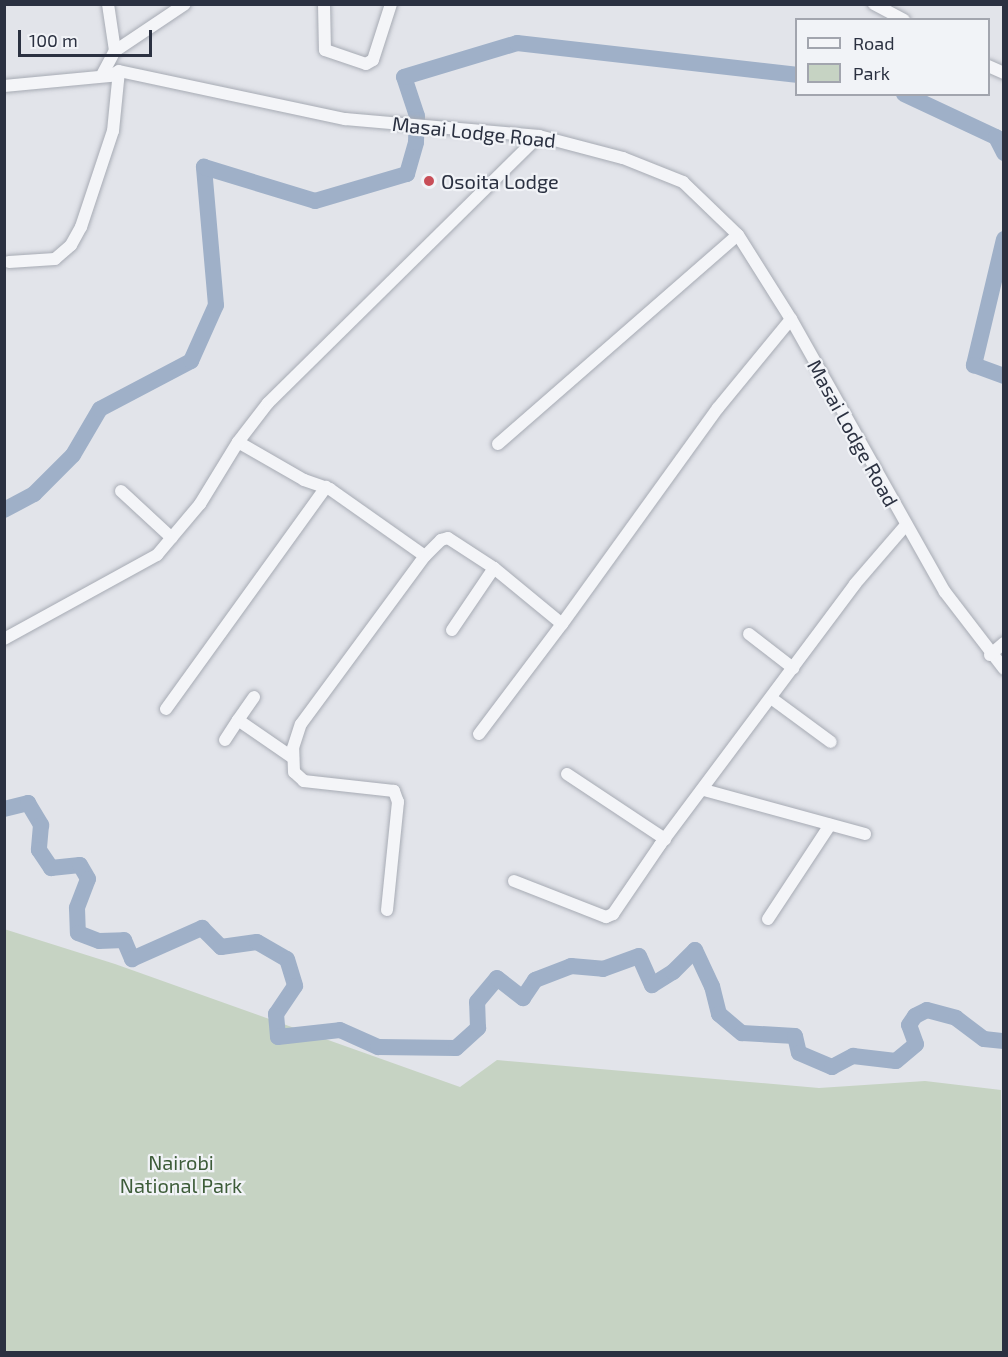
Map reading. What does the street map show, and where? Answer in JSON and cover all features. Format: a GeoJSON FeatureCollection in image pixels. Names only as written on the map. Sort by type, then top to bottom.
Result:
{"type":"FeatureCollection","features":[{"type":"Feature","properties":{"kind":"street"},"geometry":{"type":"LineString","coordinates":[[108,4],[115,51]]}},
{"type":"Feature","properties":{"kind":"street"},"geometry":{"type":"LineString","coordinates":[[102,75],[115,51],[185,4]]}},
{"type":"Feature","properties":{"kind":"street"},"geometry":{"type":"LineString","coordinates":[[324,4],[325,50],[366,64],[373,60],[391,4]]}},
{"type":"Feature","properties":{"kind":"street"},"geometry":{"type":"LineString","coordinates":[[874,4],[900,18]]}},
{"type":"Feature","properties":{"kind":"street"},"geometry":{"type":"LineString","coordinates":[[990,67],[1004,73]]}},
{"type":"Feature","properties":{"kind":"street"},"geometry":{"type":"LineString","coordinates":[[9,262],[56,259],[71,245],[81,228],[113,131],[119,70]]}},
{"type":"Feature","properties":{"kind":"street","name":"Masai Lodge Road"},"geometry":{"type":"LineString","coordinates":[[4,86],[102,75],[119,70],[345,119],[539,136],[624,158],[683,182],[738,234],[791,319],[945,592],[990,655],[1004,669]]}},
{"type":"Feature","properties":{"kind":"street"},"geometry":{"type":"LineString","coordinates":[[4,639],[157,555],[200,504],[238,442],[307,362],[539,136]]}},
{"type":"Feature","properties":{"kind":"street"},"geometry":{"type":"LineString","coordinates":[[498,444],[738,234]]}},
{"type":"Feature","properties":{"kind":"street"},"geometry":{"type":"LineString","coordinates":[[479,734],[562,624],[718,408],[791,319]]}},
{"type":"Feature","properties":{"kind":"street"},"geometry":{"type":"LineString","coordinates":[[238,442],[288,472],[326,487],[425,556]]}},
{"type":"Feature","properties":{"kind":"street"},"geometry":{"type":"LineString","coordinates":[[166,709],[326,487]]}},
{"type":"Feature","properties":{"kind":"street"},"geometry":{"type":"LineString","coordinates":[[121,491],[172,538]]}},
{"type":"Feature","properties":{"kind":"street"},"geometry":{"type":"LineString","coordinates":[[514,881],[606,917],[614,914],[665,839],[704,790],[855,584],[906,525]]}},
{"type":"Feature","properties":{"kind":"street"},"geometry":{"type":"LineString","coordinates":[[387,910],[398,802],[394,791],[304,781],[294,772],[293,758],[301,724],[425,556],[448,538],[494,568],[562,624]]}},
{"type":"Feature","properties":{"kind":"street"},"geometry":{"type":"LineString","coordinates":[[452,630],[494,568]]}},
{"type":"Feature","properties":{"kind":"street"},"geometry":{"type":"LineString","coordinates":[[749,634],[793,668]]}},
{"type":"Feature","properties":{"kind":"street"},"geometry":{"type":"LineString","coordinates":[[990,655],[1004,643]]}},
{"type":"Feature","properties":{"kind":"street"},"geometry":{"type":"LineString","coordinates":[[225,740],[254,697]]}},
{"type":"Feature","properties":{"kind":"street"},"geometry":{"type":"LineString","coordinates":[[771,698],[831,742]]}},
{"type":"Feature","properties":{"kind":"street"},"geometry":{"type":"LineString","coordinates":[[238,720],[293,758]]}},
{"type":"Feature","properties":{"kind":"street"},"geometry":{"type":"LineString","coordinates":[[567,774],[665,839]]}},
{"type":"Feature","properties":{"kind":"street"},"geometry":{"type":"LineString","coordinates":[[704,790],[865,834]]}},
{"type":"Feature","properties":{"kind":"street"},"geometry":{"type":"LineString","coordinates":[[768,919],[830,825]]}},
{"type":"Feature","properties":{"kind":"green space","name":"Nairobi National Park"},"geometry":{"type":"Polygon","coordinates":[[[4,929],[115,964],[460,1087],[497,1060],[819,1088],[925,1081],[1001,1090],[1003,1352],[5,1352],[4,929]]]}},
{"type":"Feature","properties":{"kind":"waterway"},"geometry":{"type":"LineString","coordinates":[[4,510],[34,494],[73,455],[100,409],[191,361],[216,305],[204,167],[315,201],[407,174],[416,142],[417,116],[404,77],[517,43],[795,75]]}},
{"type":"Feature","properties":{"kind":"waterway"},"geometry":{"type":"LineString","coordinates":[[908,96],[996,137],[1004,153]]}},
{"type":"Feature","properties":{"kind":"waterway"},"geometry":{"type":"LineString","coordinates":[[1004,239],[974,365],[1004,376]]}},
{"type":"Feature","properties":{"kind":"waterway"},"geometry":{"type":"LineString","coordinates":[[4,809],[28,803],[41,825],[39,850],[51,868],[80,865],[88,879],[77,908],[78,933],[99,941],[124,940],[132,959],[202,928],[221,947],[257,942],[287,959],[295,986],[276,1014],[278,1037],[340,1030],[378,1047],[456,1048],[478,1028],[477,1002],[497,978],[523,998],[535,980],[571,966],[603,969],[639,956],[652,985],[673,972],[695,950],[712,986],[719,1014],[742,1033],[795,1036],[799,1053],[832,1067],[853,1056],[896,1061],[916,1044],[909,1025],[915,1016],[927,1010],[956,1018],[984,1039],[1004,1041]]}},
{"type":"Feature","properties":{"kind":"place","name":"Osoita Lodge"},"geometry":{"type":"Point","coordinates":[429,181]}}]}
